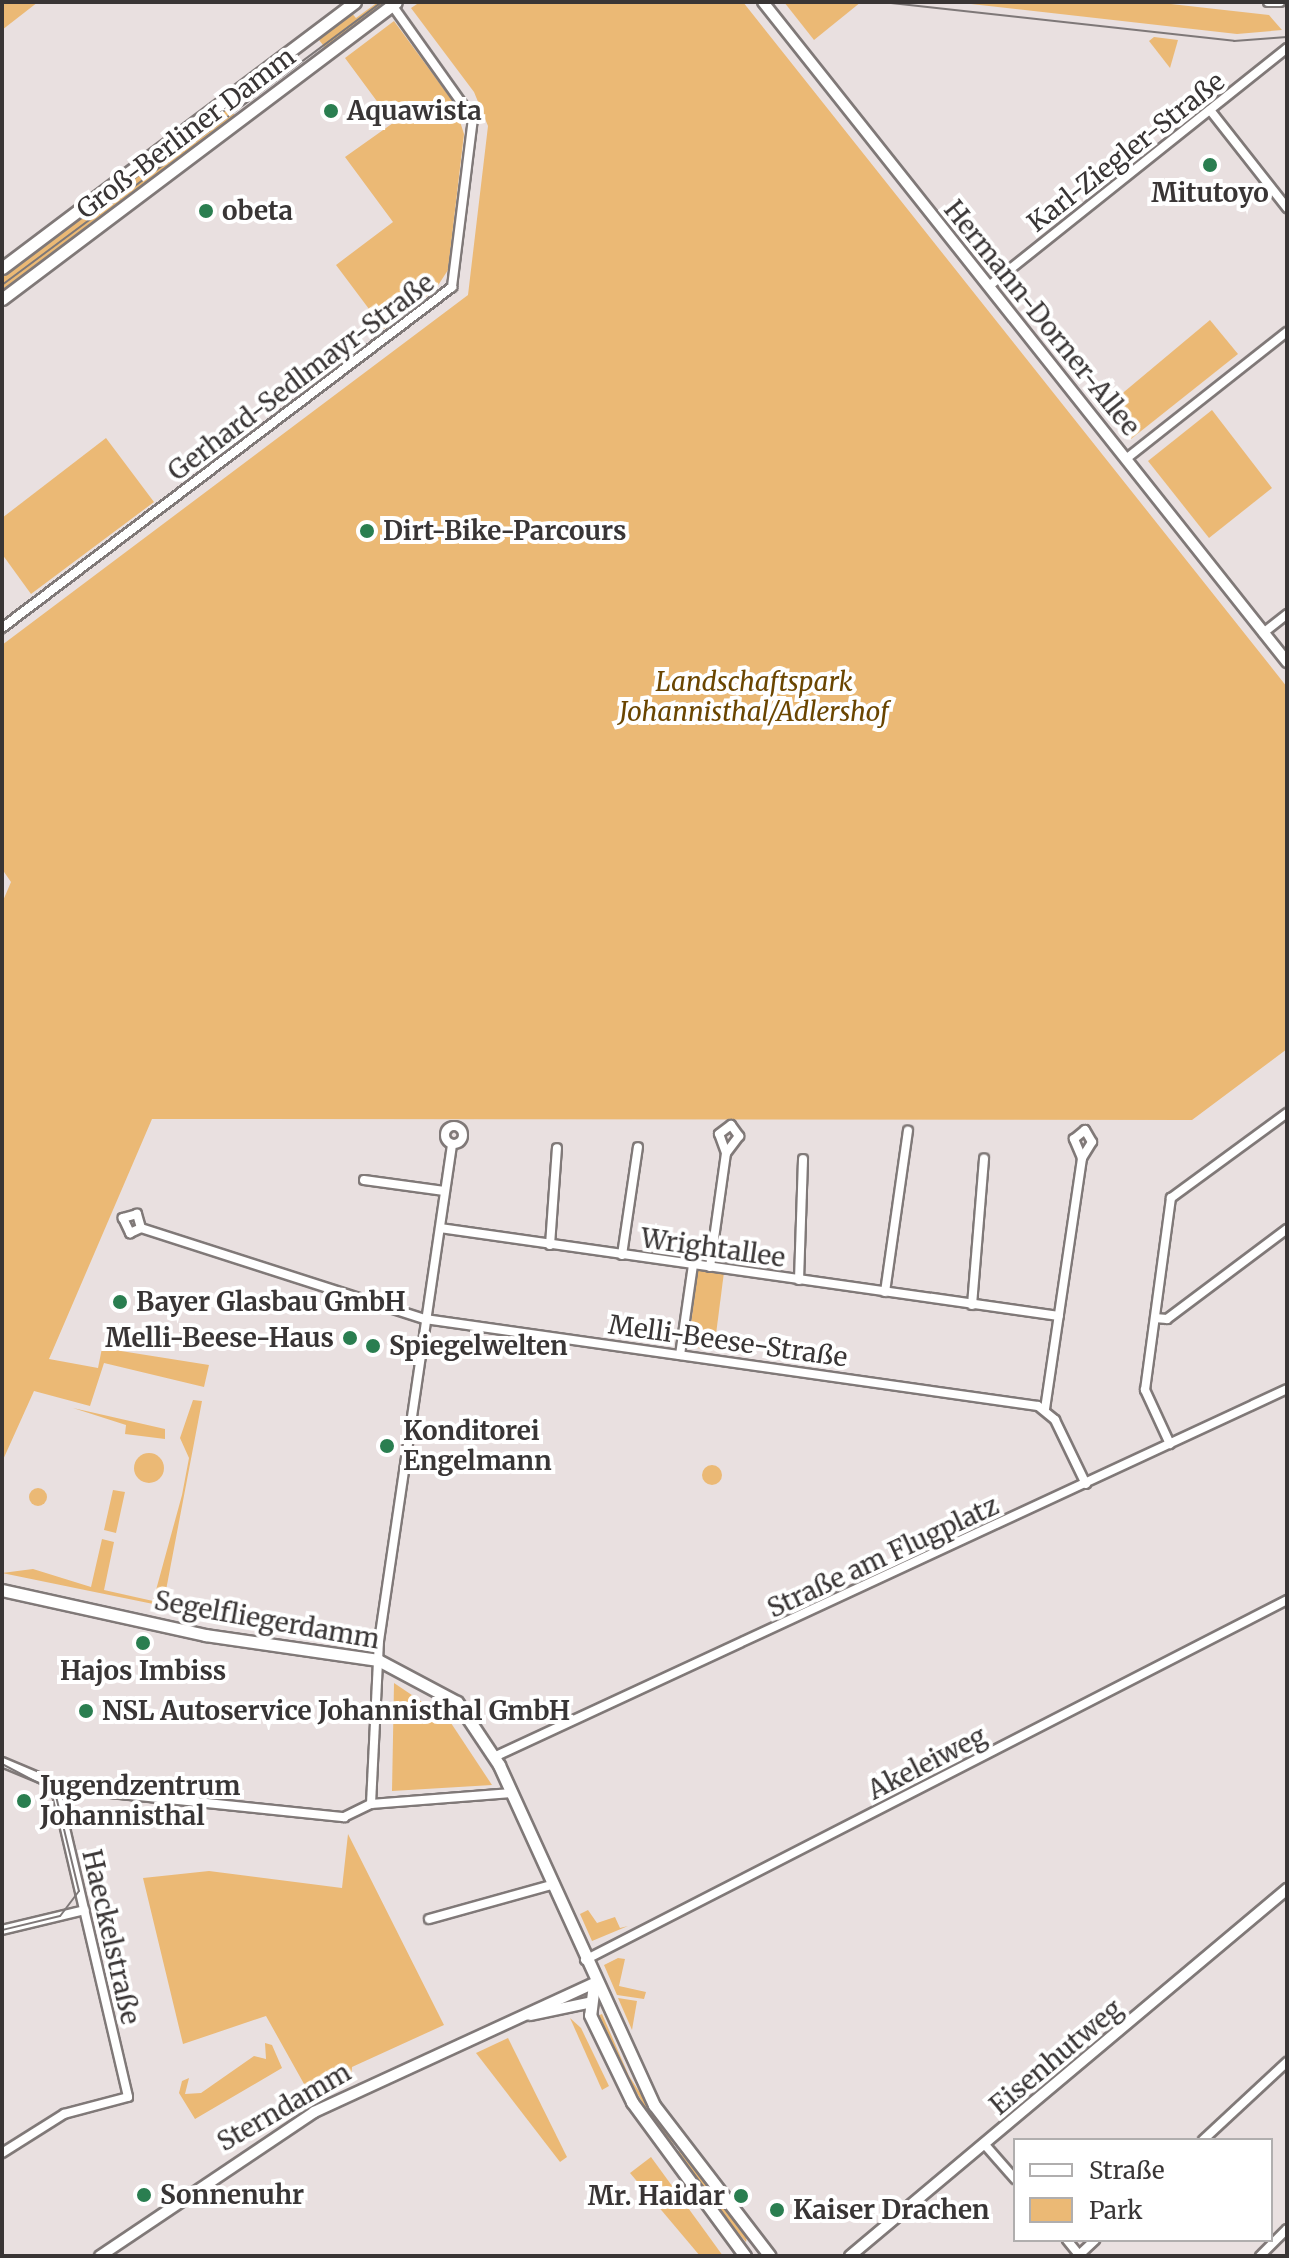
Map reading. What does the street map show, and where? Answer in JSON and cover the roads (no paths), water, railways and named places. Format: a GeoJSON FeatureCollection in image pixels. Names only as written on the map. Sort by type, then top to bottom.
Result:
{"type":"FeatureCollection","features":[{"type":"Feature","properties":{"kind":"main road","name":"Groß-Berliner Damm"},"geometry":{"type":"LineString","coordinates":[[2,268],[355,2]]}},
{"type":"Feature","properties":{"kind":"main road","name":"Groß-Berliner Damm"},"geometry":{"type":"LineString","coordinates":[[2,299],[394,3]]}},
{"type":"Feature","properties":{"kind":"main road","name":"Segelfliegerdamm"},"geometry":{"type":"LineString","coordinates":[[2,1590],[205,1635],[378,1660],[441,1689],[494,1757],[595,1983],[654,2105],[770,2256]]}},
{"type":"Feature","properties":{"kind":"main road"},"geometry":{"type":"LineString","coordinates":[[595,1983],[590,2015],[636,2109],[745,2256]]}},
{"type":"Feature","properties":{"kind":"street","name":"Hermann-Dorner-Allee"},"geometry":{"type":"LineString","coordinates":[[763,2],[1287,662]]}},
{"type":"Feature","properties":{"kind":"street"},"geometry":{"type":"LineString","coordinates":[[1268,2],[1280,2]]}},
{"type":"Feature","properties":{"kind":"street","name":"Gerhard-Sedlmayr-Straße"},"geometry":{"type":"LineString","coordinates":[[2,628],[452,287],[473,119],[394,3]]}},
{"type":"Feature","properties":{"kind":"street","name":"Karl-Ziegler-Straße"},"geometry":{"type":"LineString","coordinates":[[989,286],[1287,48]]}},
{"type":"Feature","properties":{"kind":"street"},"geometry":{"type":"LineString","coordinates":[[1210,110],[1287,208]]}},
{"type":"Feature","properties":{"kind":"street"},"geometry":{"type":"LineString","coordinates":[[1126,459],[1287,332]]}},
{"type":"Feature","properties":{"kind":"street"},"geometry":{"type":"LineString","coordinates":[[1263,633],[1287,614]]}},
{"type":"Feature","properties":{"kind":"street"},"geometry":{"type":"LineString","coordinates":[[1170,1444],[1145,1390],[1171,1198],[1287,1113]]}},
{"type":"Feature","properties":{"kind":"street"},"geometry":{"type":"LineString","coordinates":[[885,1292],[908,1131]]}},
{"type":"Feature","properties":{"kind":"street"},"geometry":{"type":"LineString","coordinates":[[371,1804],[378,1660],[452,1145]]}},
{"type":"Feature","properties":{"kind":"street","name":"Wrightallee"},"geometry":{"type":"LineString","coordinates":[[622,1255],[638,1147]]}},
{"type":"Feature","properties":{"kind":"street"},"geometry":{"type":"LineString","coordinates":[[550,1245],[557,1148]]}},
{"type":"Feature","properties":{"kind":"street"},"geometry":{"type":"LineString","coordinates":[[710,1267],[726,1153]]}},
{"type":"Feature","properties":{"kind":"street"},"geometry":{"type":"LineString","coordinates":[[972,1305],[984,1158]]}},
{"type":"Feature","properties":{"kind":"street"},"geometry":{"type":"LineString","coordinates":[[1082,1158],[1045,1409],[1086,1484]]}},
{"type":"Feature","properties":{"kind":"street","name":"Wrightallee"},"geometry":{"type":"LineString","coordinates":[[799,1280],[803,1159]]}},
{"type":"Feature","properties":{"kind":"street"},"geometry":{"type":"LineString","coordinates":[[364,1180],[444,1191]]}},
{"type":"Feature","properties":{"kind":"street","name":"Melli-Beese-Straße"},"geometry":{"type":"LineString","coordinates":[[141,1228],[425,1319],[1045,1409]]}},
{"type":"Feature","properties":{"kind":"street","name":"Wrightallee"},"geometry":{"type":"LineString","coordinates":[[440,1228],[1059,1316]]}},
{"type":"Feature","properties":{"kind":"street"},"geometry":{"type":"LineString","coordinates":[[1155,1318],[1167,1319],[1287,1229]]}},
{"type":"Feature","properties":{"kind":"street"},"geometry":{"type":"LineString","coordinates":[[680,1355],[693,1265]]}},
{"type":"Feature","properties":{"kind":"street","name":"Straße am Flugplatz"},"geometry":{"type":"LineString","coordinates":[[494,1757],[1287,1389]]}},
{"type":"Feature","properties":{"kind":"street","name":"Akeleiweg"},"geometry":{"type":"LineString","coordinates":[[585,1960],[1287,1600]]}},
{"type":"Feature","properties":{"kind":"street"},"geometry":{"type":"LineString","coordinates":[[2,1762],[52,1787],[344,1817],[371,1804],[512,1793]]}},
{"type":"Feature","properties":{"kind":"street","name":"Haeckelstraße"},"geometry":{"type":"LineString","coordinates":[[2,2153],[64,2114],[128,2097],[85,1910],[52,1787]]}},
{"type":"Feature","properties":{"kind":"street"},"geometry":{"type":"LineString","coordinates":[[429,1919],[552,1885]]}},
{"type":"Feature","properties":{"kind":"street","name":"Eisenhutweg"},"geometry":{"type":"LineString","coordinates":[[850,2256],[986,2146],[1287,1889]]}},
{"type":"Feature","properties":{"kind":"street"},"geometry":{"type":"LineString","coordinates":[[2,1930],[85,1910]]}},
{"type":"Feature","properties":{"kind":"street","name":"Sterndamm"},"geometry":{"type":"LineString","coordinates":[[100,2256],[276,2134],[505,2022],[595,1983]]}},
{"type":"Feature","properties":{"kind":"street","name":"Sterndamm"},"geometry":{"type":"LineString","coordinates":[[505,2022],[592,2002]]}},
{"type":"Feature","properties":{"kind":"street"},"geometry":{"type":"LineString","coordinates":[[1205,2138],[1287,2062]]}},
{"type":"Feature","properties":{"kind":"street"},"geometry":{"type":"LineString","coordinates":[[986,2146],[1013,2177]]}},
{"type":"Feature","properties":{"kind":"street"},"geometry":{"type":"LineString","coordinates":[[1260,2256],[1287,2229]]}},
{"type":"Feature","properties":{"kind":"tram line"},"geometry":{"type":"LineString","coordinates":[[2,285],[381,2]]}},
{"type":"Feature","properties":{"kind":"tram line"},"geometry":{"type":"LineString","coordinates":[[882,2],[1234,41],[1287,37]]}},
{"type":"Feature","properties":{"kind":"tram line"},"geometry":{"type":"LineString","coordinates":[[2,1764],[55,1792],[79,1891],[60,1916],[2,1930]]}},
{"type":"Feature","properties":{"kind":"place","name":"Aquawista"},"geometry":{"type":"Point","coordinates":[331,111]}},
{"type":"Feature","properties":{"kind":"place","name":"Mitutoyo"},"geometry":{"type":"Point","coordinates":[1210,165]}},
{"type":"Feature","properties":{"kind":"place","name":"obeta"},"geometry":{"type":"Point","coordinates":[206,211]}},
{"type":"Feature","properties":{"kind":"place","name":"Dirt-Bike-Parcours"},"geometry":{"type":"Point","coordinates":[367,531]}},
{"type":"Feature","properties":{"kind":"place","name":"Bayer Glasbau GmbH"},"geometry":{"type":"Point","coordinates":[120,1302]}},
{"type":"Feature","properties":{"kind":"place","name":"Melli-Beese-Haus"},"geometry":{"type":"Point","coordinates":[350,1338]}},
{"type":"Feature","properties":{"kind":"place","name":"Spiegelwelten"},"geometry":{"type":"Point","coordinates":[373,1346]}},
{"type":"Feature","properties":{"kind":"place","name":"Konditorei Engelmann"},"geometry":{"type":"Point","coordinates":[387,1446]}},
{"type":"Feature","properties":{"kind":"place","name":"Hajos Imbiss"},"geometry":{"type":"Point","coordinates":[143,1643]}},
{"type":"Feature","properties":{"kind":"place","name":"NSL Autoservice Johannisthal GmbH"},"geometry":{"type":"Point","coordinates":[86,1711]}},
{"type":"Feature","properties":{"kind":"place","name":"Jugendzentrum Johannisthal"},"geometry":{"type":"Point","coordinates":[24,1801]}},
{"type":"Feature","properties":{"kind":"place","name":"Sonnenuhr"},"geometry":{"type":"Point","coordinates":[144,2195]}},
{"type":"Feature","properties":{"kind":"place","name":"Mr. Haidar"},"geometry":{"type":"Point","coordinates":[741,2196]}},
{"type":"Feature","properties":{"kind":"place","name":"Kaiser Drachen"},"geometry":{"type":"Point","coordinates":[777,2210]}},
{"type":"Feature","properties":{"kind":"park label","name":"Landschaftspark Johannisthal/Adlershof"},"geometry":{"type":"Point","coordinates":[754,697]}}]}
